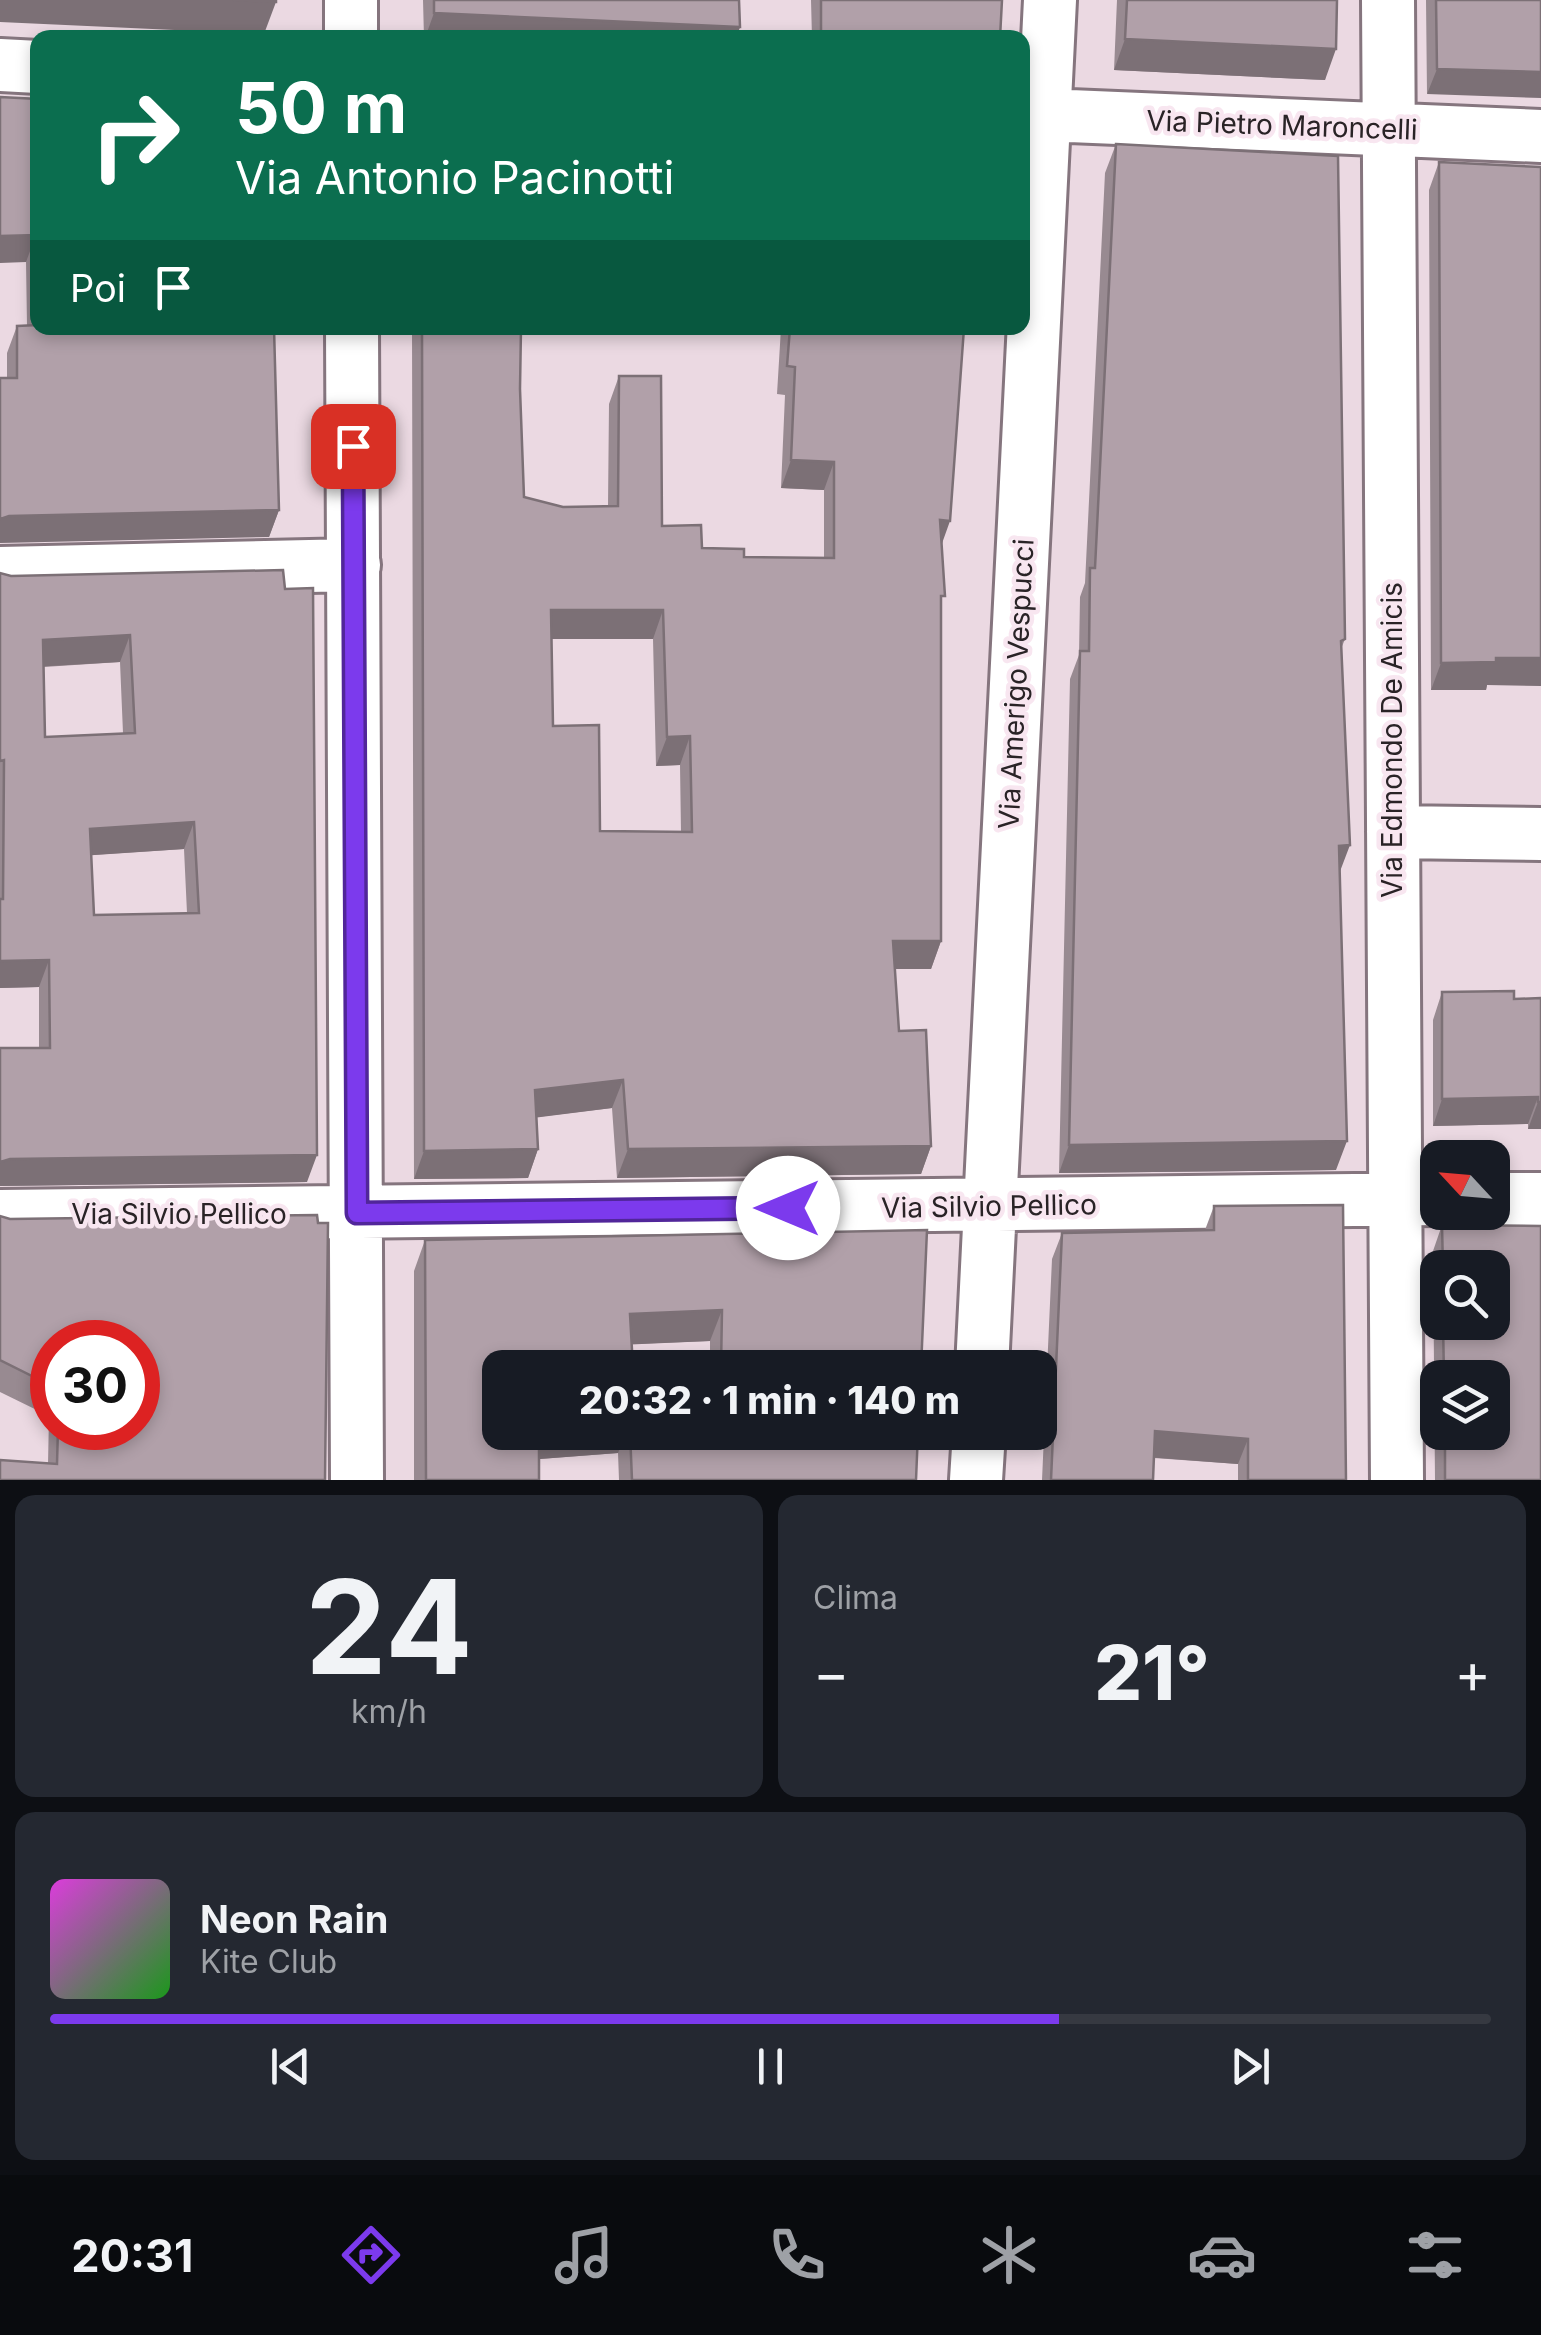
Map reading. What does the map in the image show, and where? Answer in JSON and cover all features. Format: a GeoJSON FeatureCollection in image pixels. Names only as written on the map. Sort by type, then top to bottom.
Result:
{"type":"FeatureCollection","features":[{"type":"Feature","properties":{"kind":"street"},"geometry":{"type":"LineString","coordinates":[[351,0],[351,30]]}},
{"type":"Feature","properties":{"kind":"street","name":"Via Amerigo Vespucci"},"geometry":{"type":"LineString","coordinates":[[1030,192],[1033,114],[1050,0]]}},
{"type":"Feature","properties":{"kind":"street","name":"Via Edmondo De Amicis"},"geometry":{"type":"LineString","coordinates":[[1388,0],[1392,832],[1416,1199],[1397,1480]]}},
{"type":"Feature","properties":{"kind":"street"},"geometry":{"type":"LineString","coordinates":[[0,65],[30,66]]}},
{"type":"Feature","properties":{"kind":"street","name":"Via Pietro Maroncelli"},"geometry":{"type":"LineString","coordinates":[[1033,114],[1541,136]]}},
{"type":"Feature","properties":{"kind":"street"},"geometry":{"type":"LineString","coordinates":[[352,335],[357,1480]]}},
{"type":"Feature","properties":{"kind":"street","name":"Via Amerigo Vespucci"},"geometry":{"type":"LineString","coordinates":[[983,1350],[1024,335]]}},
{"type":"Feature","properties":{"kind":"street"},"geometry":{"type":"LineString","coordinates":[[0,573],[354,564]]}},
{"type":"Feature","properties":{"kind":"street"},"geometry":{"type":"LineString","coordinates":[[1392,832],[1541,834]]}},
{"type":"Feature","properties":{"kind":"street","name":"Via Silvio Pellico"},"geometry":{"type":"LineString","coordinates":[[0,1216],[1416,1199]]}},
{"type":"Feature","properties":{"kind":"street"},"geometry":{"type":"LineString","coordinates":[[1510,1199],[1541,1199]]}},
{"type":"Feature","properties":{"kind":"street"},"geometry":{"type":"LineString","coordinates":[[976,1480],[978,1450]]}},
{"type":"Feature","properties":{"kind":"building"},"geometry":{"type":"Polygon","coordinates":[[[434,0],[739,0],[740,27],[434,13],[434,0]]]}},
{"type":"Feature","properties":{"kind":"building"},"geometry":{"type":"Polygon","coordinates":[[[821,0],[1002,0],[1000,30],[821,30],[821,0]]]}},
{"type":"Feature","properties":{"kind":"building"},"geometry":{"type":"Polygon","coordinates":[[[1127,0],[1337,0],[1336,49],[1125,39],[1127,0]]]}},
{"type":"Feature","properties":{"kind":"building"},"geometry":{"type":"Polygon","coordinates":[[[1436,0],[1541,0],[1541,72],[1437,69],[1436,0]]]}},
{"type":"Feature","properties":{"kind":"building"},"geometry":{"type":"Polygon","coordinates":[[[0,97],[30,99],[30,235],[0,236],[0,97]]]}},
{"type":"Feature","properties":{"kind":"building"},"geometry":{"type":"Polygon","coordinates":[[[1116,144],[1338,156],[1345,639],[1341,641],[1350,845],[1339,846],[1347,1141],[1069,1145],[1080,651],[1089,651],[1090,568],[1095,568],[1116,144]]]}},
{"type":"Feature","properties":{"kind":"building"},"geometry":{"type":"Polygon","coordinates":[[[1439,162],[1541,167],[1541,658],[1441,663],[1439,162]]]}},
{"type":"Feature","properties":{"kind":"building"},"geometry":{"type":"Polygon","coordinates":[[[30,325],[30,335],[274,335],[279,510],[0,519],[0,378],[17,378],[17,326],[30,325]]]}},
{"type":"Feature","properties":{"kind":"building"},"geometry":{"type":"Polygon","coordinates":[[[422,335],[521,335],[524,497],[563,507],[618,506],[619,376],[661,376],[662,526],[701,525],[702,548],[744,549],[744,557],[834,558],[834,462],[791,460],[795,367],[787,366],[789,335],[963,335],[950,521],[940,520],[945,596],[941,596],[941,941],[893,941],[899,1031],[926,1030],[931,1146],[628,1149],[623,1080],[535,1090],[538,1149],[424,1151],[422,335]],[[551,610],[553,726],[599,725],[600,831],[692,832],[690,736],[667,737],[663,610],[551,610]]]}},
{"type":"Feature","properties":{"kind":"building"},"geometry":{"type":"Polygon","coordinates":[[[283,570],[285,589],[313,588],[317,1155],[0,1162],[0,1048],[50,1048],[49,960],[0,961],[4,760],[0,761],[0,573],[11,576],[283,570]],[[130,635],[43,640],[45,737],[135,733],[130,635]],[[194,822],[90,829],[94,915],[199,913],[194,822]]]}},
{"type":"Feature","properties":{"kind":"building"},"geometry":{"type":"Polygon","coordinates":[[[1514,991],[1514,999],[1541,998],[1541,1102],[1538,1097],[1442,1099],[1442,992],[1514,991]]]}},
{"type":"Feature","properties":{"kind":"building"},"geometry":{"type":"Polygon","coordinates":[[[1343,1205],[1346,1480],[1248,1480],[1248,1439],[1155,1431],[1153,1480],[1051,1480],[1052,1450],[1057,1450],[1062,1233],[1214,1230],[1214,1206],[1343,1205]]]}},
{"type":"Feature","properties":{"kind":"building"},"geometry":{"type":"Polygon","coordinates":[[[317,1215],[318,1223],[328,1223],[325,1480],[0,1480],[0,1460],[57,1464],[57,1450],[160,1450],[160,1320],[30,1320],[30,1375],[0,1360],[0,1216],[10,1219],[317,1215]]]}},
{"type":"Feature","properties":{"kind":"building"},"geometry":{"type":"Polygon","coordinates":[[[1541,1226],[1541,1480],[1445,1480],[1445,1450],[1510,1450],[1510,1360],[1444,1360],[1443,1340],[1510,1340],[1510,1250],[1443,1250],[1442,1230],[1541,1226]]]}},
{"type":"Feature","properties":{"kind":"building"},"geometry":{"type":"Polygon","coordinates":[[[927,1230],[922,1350],[721,1350],[722,1310],[630,1314],[632,1350],[482,1350],[482,1450],[539,1450],[539,1480],[426,1480],[425,1240],[927,1230]]]}},
{"type":"Feature","properties":{"kind":"building"},"geometry":{"type":"Polygon","coordinates":[[[631,1450],[917,1450],[916,1480],[632,1480],[631,1450]]]}},
{"type":"Feature","properties":{"kind":"route"},"geometry":{"type":"LineString","coordinates":[[353,446],[357,1213],[788,1208]]}}]}
